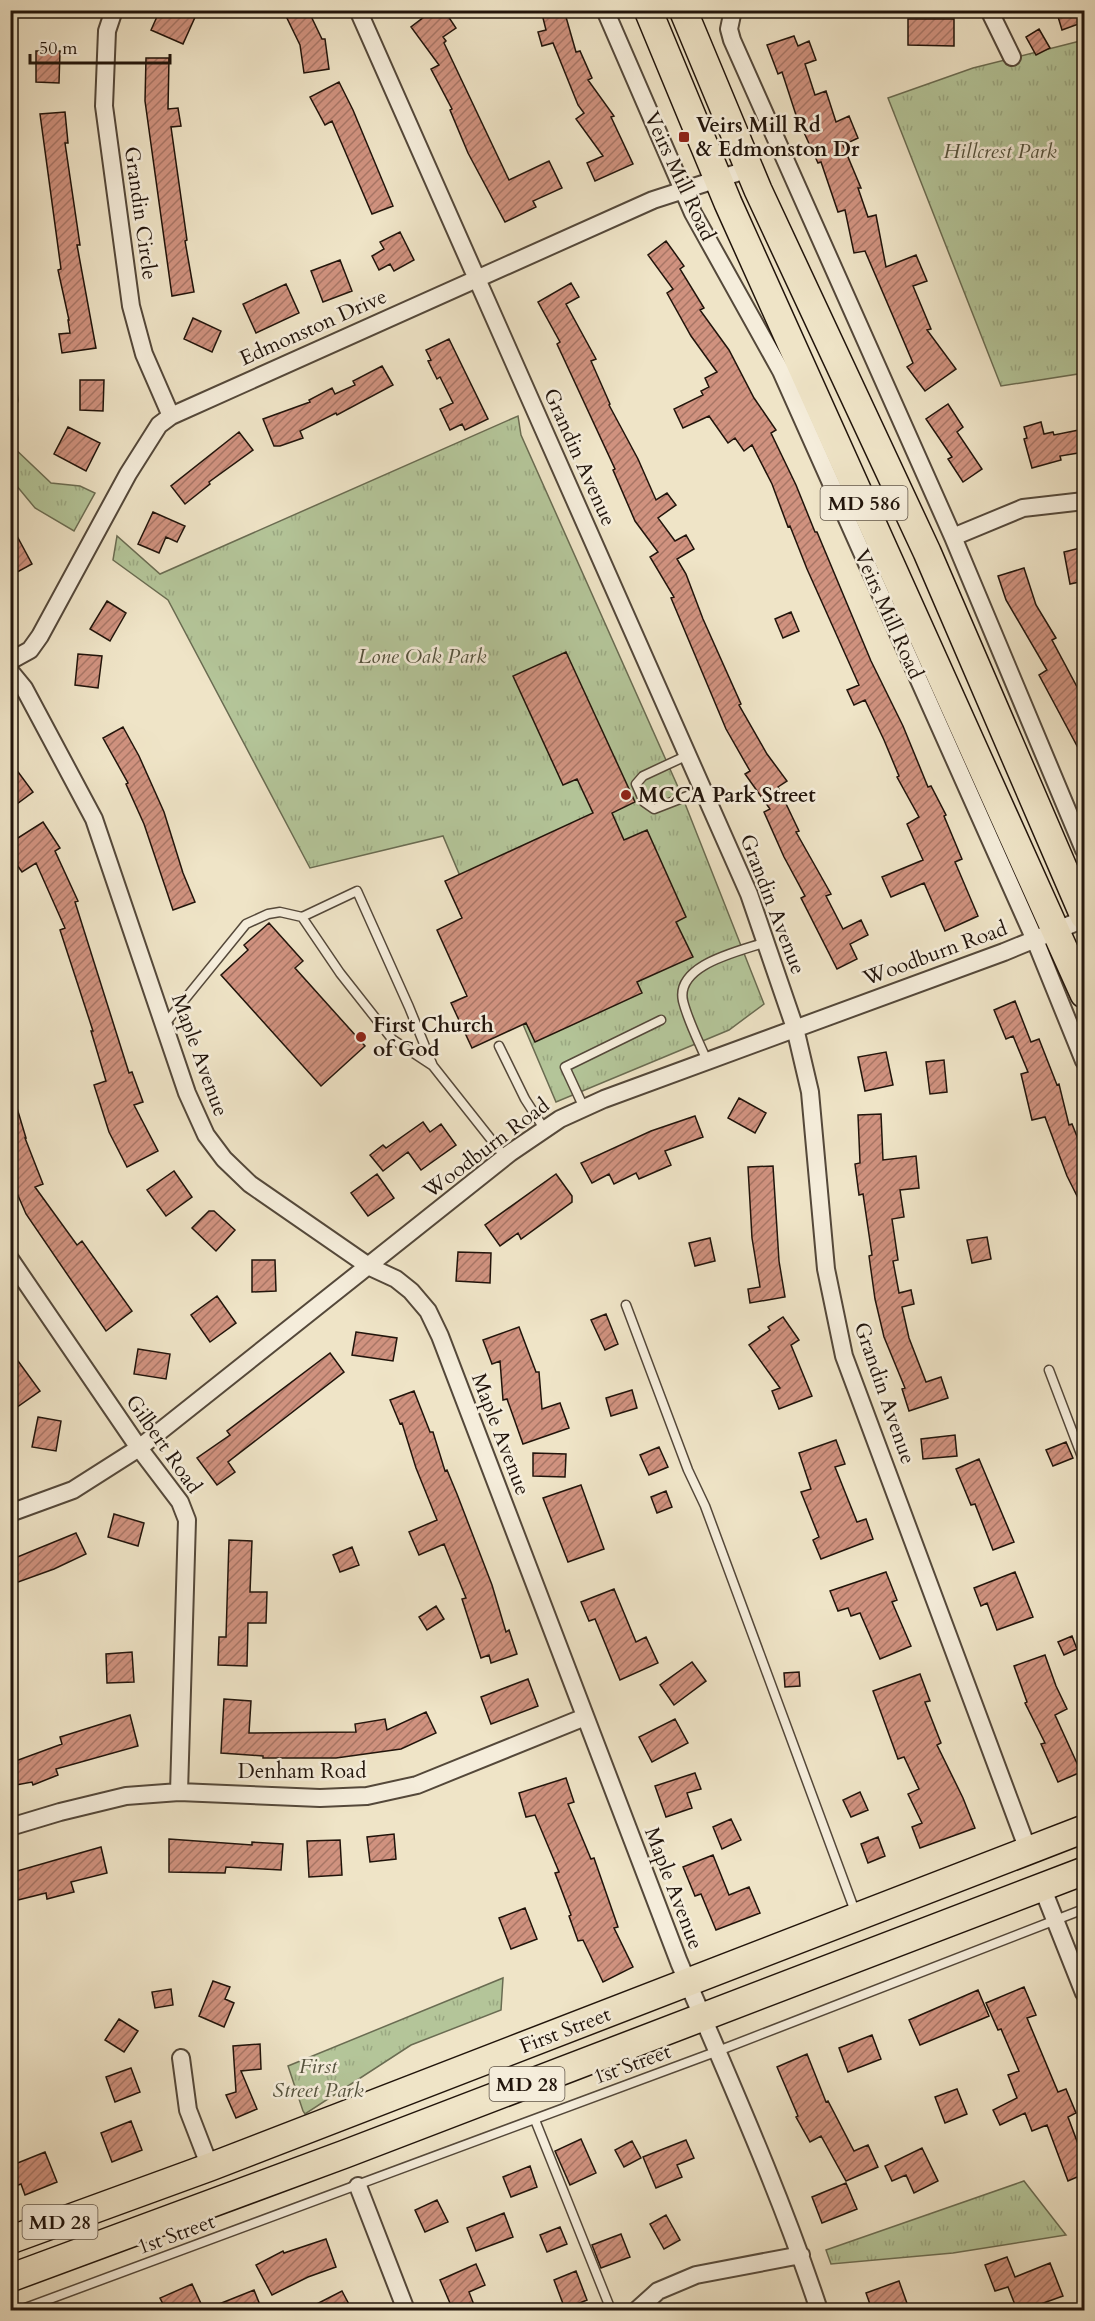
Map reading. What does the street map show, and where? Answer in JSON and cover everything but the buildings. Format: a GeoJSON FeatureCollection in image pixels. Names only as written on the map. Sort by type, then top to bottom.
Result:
{"type":"FeatureCollection","features":[{"type":"Feature","properties":{"kind":"main road","name":"Veirs Mill Road"},"geometry":{"type":"LineString","coordinates":[[648,10],[718,180],[1045,935],[1084,994]]}},
{"type":"Feature","properties":{"kind":"main road","name":"MD 586"},"geometry":{"type":"LineString","coordinates":[[683,10],[749,169],[927,552],[1084,918]]}},
{"type":"Feature","properties":{"kind":"main road","name":"First Street"},"geometry":{"type":"LineString","coordinates":[[10,2240],[210,2167],[1084,1829]]}},
{"type":"Feature","properties":{"kind":"main road","name":"First Street"},"geometry":{"type":"LineString","coordinates":[[10,2278],[345,2154],[1084,1871]]}},
{"type":"Feature","properties":{"kind":"street","name":"Grandin Circle"},"geometry":{"type":"LineString","coordinates":[[114,10],[107,31],[104,106],[131,306],[144,354],[171,416]]}},
{"type":"Feature","properties":{"kind":"street","name":"Grandin Avenue"},"geometry":{"type":"LineString","coordinates":[[358,10],[749,894],[795,1028],[810,1092],[826,1269],[844,1356],[1028,1850]]}},
{"type":"Feature","properties":{"kind":"street","name":"Veirs Mill Road"},"geometry":{"type":"LineString","coordinates":[[605,10],[683,191],[781,371],[1045,935],[1084,1061]]}},
{"type":"Feature","properties":{"kind":"street"},"geometry":{"type":"LineString","coordinates":[[733,10],[729,29],[732,40],[953,537],[1084,850]]}},
{"type":"Feature","properties":{"kind":"street"},"geometry":{"type":"LineString","coordinates":[[989,10],[1012,57]]}},
{"type":"Feature","properties":{"kind":"street","name":"Edmonston Drive"},"geometry":{"type":"LineString","coordinates":[[10,661],[30,650],[40,636],[128,474],[159,425],[171,416],[653,200],[749,169]]}},
{"type":"Feature","properties":{"kind":"street"},"geometry":{"type":"LineString","coordinates":[[953,537],[1023,508],[1084,501]]}},
{"type":"Feature","properties":{"kind":"street","name":"Maple Avenue"},"geometry":{"type":"LineString","coordinates":[[10,671],[24,688],[94,819],[187,1093],[206,1136],[224,1160],[250,1184],[370,1267],[396,1279],[411,1291],[428,1311],[440,1336],[688,1983],[801,2255],[819,2310]]}},
{"type":"Feature","properties":{"kind":"street","name":"Woodburn Road"},"geometry":{"type":"LineString","coordinates":[[10,1513],[72,1490],[139,1448],[370,1267],[505,1157],[560,1119],[707,1061],[1045,935],[1084,918]]}},
{"type":"Feature","properties":{"kind":"street","name":"Gilbert Road"},"geometry":{"type":"LineString","coordinates":[[10,1259],[139,1448],[180,1502],[187,1520],[179,1792]]}},
{"type":"Feature","properties":{"kind":"street","name":"Denham Road"},"geometry":{"type":"LineString","coordinates":[[10,1827],[126,1796],[179,1792],[320,1798],[367,1796],[417,1785],[585,1717]]}},
{"type":"Feature","properties":{"kind":"street"},"geometry":{"type":"LineString","coordinates":[[1042,1887],[1084,1993]]}},
{"type":"Feature","properties":{"kind":"street"},"geometry":{"type":"LineString","coordinates":[[181,2058],[188,2110],[210,2167]]}},
{"type":"Feature","properties":{"kind":"street"},"geometry":{"type":"LineString","coordinates":[[358,2186],[406,2310]]}},
{"type":"Feature","properties":{"kind":"street"},"geometry":{"type":"LineString","coordinates":[[637,2310],[658,2291],[696,2275],[801,2255]]}},
{"type":"Feature","properties":{"kind":"lane"},"geometry":{"type":"LineString","coordinates":[[688,755],[643,776],[636,784],[644,802],[654,809],[703,790]]}},
{"type":"Feature","properties":{"kind":"lane"},"geometry":{"type":"LineString","coordinates":[[164,1025],[246,924],[268,914],[280,912],[302,917],[357,891],[433,1066],[505,1157]]}},
{"type":"Feature","properties":{"kind":"lane"},"geometry":{"type":"LineString","coordinates":[[302,917],[340,973],[392,1039],[433,1066]]}},
{"type":"Feature","properties":{"kind":"lane"},"geometry":{"type":"LineString","coordinates":[[707,1061],[682,999],[686,980],[703,964],[766,942]]}},
{"type":"Feature","properties":{"kind":"lane"},"geometry":{"type":"LineString","coordinates":[[584,1108],[565,1067],[661,1020]]}},
{"type":"Feature","properties":{"kind":"lane"},"geometry":{"type":"LineString","coordinates":[[499,1046],[525,1099],[545,1130]]}},
{"type":"Feature","properties":{"kind":"lane"},"geometry":{"type":"LineString","coordinates":[[626,1305],[688,1470],[705,1506],[857,1917]]}},
{"type":"Feature","properties":{"kind":"lane"},"geometry":{"type":"LineString","coordinates":[[1049,1370],[1084,1462]]}},
{"type":"Feature","properties":{"kind":"lane","name":"1st Street"},"geometry":{"type":"LineString","coordinates":[[21,2310],[718,2051],[1084,1909]]}},
{"type":"Feature","properties":{"kind":"lane"},"geometry":{"type":"LineString","coordinates":[[535,2120],[611,2310]]}},
{"type":"Feature","properties":{"kind":"green space","name":"Hillcrest Park"},"geometry":{"type":"Polygon","coordinates":[[[1084,40],[1084,373],[1001,386],[888,98],[973,68],[1084,40]]]}},
{"type":"Feature","properties":{"kind":"green space"},"geometry":{"type":"Polygon","coordinates":[[[10,333],[18,400],[11,433],[10,433],[10,333]]]}},
{"type":"Feature","properties":{"kind":"green space","name":"Lone Oak Park"},"geometry":{"type":"Polygon","coordinates":[[[518,416],[521,435],[682,796],[764,1004],[729,1030],[556,1102],[443,836],[310,868],[168,600],[113,560],[117,536],[160,574],[518,416]]]}},
{"type":"Feature","properties":{"kind":"green space"},"geometry":{"type":"Polygon","coordinates":[[[11,445],[51,483],[80,486],[95,493],[74,531],[35,508],[11,479],[11,445]]]}},
{"type":"Feature","properties":{"kind":"green space","name":"First Street Park"},"geometry":{"type":"Polygon","coordinates":[[[503,1978],[501,2010],[411,2045],[305,2114],[288,2066],[503,1978]]]}},
{"type":"Feature","properties":{"kind":"green space"},"geometry":{"type":"Polygon","coordinates":[[[1024,2181],[1066,2235],[953,2253],[831,2264],[826,2250],[1024,2181]]]}},
{"type":"Feature","properties":{"kind":"place","name":"Veirs Mill Rd & Edmonston Dr"},"geometry":{"type":"Point","coordinates":[684,137]}},
{"type":"Feature","properties":{"kind":"place","name":"MCCA Park Street"},"geometry":{"type":"Point","coordinates":[626,795]}},
{"type":"Feature","properties":{"kind":"place","name":"First Church of God"},"geometry":{"type":"Point","coordinates":[361,1037]}}]}
